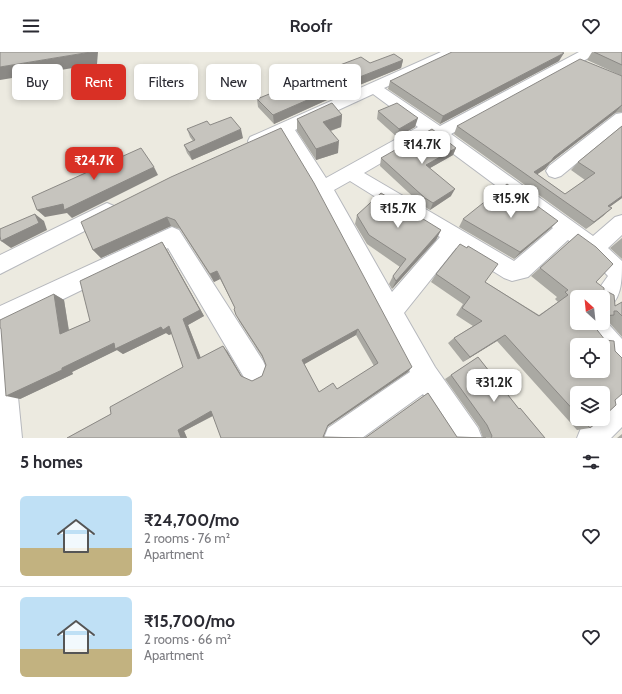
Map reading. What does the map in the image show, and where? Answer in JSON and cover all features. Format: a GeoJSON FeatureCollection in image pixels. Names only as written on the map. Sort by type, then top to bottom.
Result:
{"type":"FeatureCollection","features":[{"type":"Feature","properties":{"kind":"street"},"geometry":{"type":"LineString","coordinates":[[242,148],[452,52]]}},
{"type":"Feature","properties":{"kind":"street"},"geometry":{"type":"LineString","coordinates":[[323,188],[567,58],[589,52]]}},
{"type":"Feature","properties":{"kind":"street"},"geometry":{"type":"LineString","coordinates":[[567,58],[587,67]]}},
{"type":"Feature","properties":{"kind":"street"},"geometry":{"type":"LineString","coordinates":[[374,88],[434,130],[594,248],[617,270],[621,277],[610,291]]}},
{"type":"Feature","properties":{"kind":"street"},"geometry":{"type":"LineString","coordinates":[[555,171],[622,118]]}},
{"type":"Feature","properties":{"kind":"street"},"geometry":{"type":"LineString","coordinates":[[286,128],[323,188],[426,376],[468,438]]}},
{"type":"Feature","properties":{"kind":"street"},"geometry":{"type":"LineString","coordinates":[[350,173],[512,271],[520,270],[567,228]]}},
{"type":"Feature","properties":{"kind":"street"},"geometry":{"type":"LineString","coordinates":[[0,265],[119,205]]}},
{"type":"Feature","properties":{"kind":"street"},"geometry":{"type":"LineString","coordinates":[[594,248],[622,223]]}},
{"type":"Feature","properties":{"kind":"street"},"geometry":{"type":"LineString","coordinates":[[391,311],[454,235]]}},
{"type":"Feature","properties":{"kind":"street"},"geometry":{"type":"LineString","coordinates":[[0,318],[172,236],[254,370]]}},
{"type":"Feature","properties":{"kind":"street"},"geometry":{"type":"LineString","coordinates":[[597,330],[622,357]]}},
{"type":"Feature","properties":{"kind":"street"},"geometry":{"type":"LineString","coordinates":[[0,335],[8,438]]}},
{"type":"Feature","properties":{"kind":"street"},"geometry":{"type":"LineString","coordinates":[[338,438],[426,376]]}},
{"type":"Feature","properties":{"kind":"street"},"geometry":{"type":"LineString","coordinates":[[591,438],[622,407]]}},
{"type":"Feature","properties":{"kind":"building"},"geometry":{"type":"Polygon","coordinates":[[[0,52],[91,52],[12,64],[0,67],[0,52]]]}},
{"type":"Feature","properties":{"kind":"building"},"geometry":{"type":"Polygon","coordinates":[[[452,52],[564,53],[443,116],[390,81],[452,52]]]}},
{"type":"Feature","properties":{"kind":"building"},"geometry":{"type":"Polygon","coordinates":[[[594,52],[622,52],[622,65],[594,52]]]}},
{"type":"Feature","properties":{"kind":"building"},"geometry":{"type":"Polygon","coordinates":[[[394,54],[403,60],[361,76],[361,64],[343,64],[361,57],[370,63],[394,54]]]}},
{"type":"Feature","properties":{"kind":"building"},"geometry":{"type":"Polygon","coordinates":[[[580,59],[622,76],[622,105],[554,157],[551,161],[534,172],[565,194],[595,173],[578,162],[622,126],[622,196],[608,206],[612,208],[594,222],[457,126],[580,59]]]}},
{"type":"Feature","properties":{"kind":"building"},"geometry":{"type":"Polygon","coordinates":[[[269,94],[269,100],[307,100],[273,115],[258,100],[261,100],[261,97],[269,94]]]}},
{"type":"Feature","properties":{"kind":"building"},"geometry":{"type":"Polygon","coordinates":[[[332,103],[342,115],[323,122],[339,141],[316,149],[297,119],[332,103]]]}},
{"type":"Feature","properties":{"kind":"building"},"geometry":{"type":"Polygon","coordinates":[[[397,103],[418,118],[399,129],[378,111],[397,103]]]}},
{"type":"Feature","properties":{"kind":"building"},"geometry":{"type":"Polygon","coordinates":[[[231,117],[241,129],[189,152],[184,145],[195,140],[187,129],[207,121],[210,125],[231,117]]]}},
{"type":"Feature","properties":{"kind":"building"},"geometry":{"type":"Polygon","coordinates":[[[281,128],[314,183],[412,367],[328,425],[323,437],[365,438],[221,438],[211,411],[178,430],[181,438],[67,438],[111,414],[110,407],[183,367],[169,326],[163,330],[161,327],[115,349],[114,343],[62,368],[62,370],[6,396],[0,320],[54,294],[60,334],[90,321],[80,281],[162,242],[200,310],[183,319],[198,359],[223,346],[241,376],[252,381],[262,376],[266,365],[262,355],[236,315],[235,308],[217,271],[210,274],[175,220],[167,217],[93,250],[81,222],[171,177],[281,128]],[[358,329],[302,360],[319,392],[333,383],[337,389],[378,363],[358,329]]]}},
{"type":"Feature","properties":{"kind":"building"},"geometry":{"type":"Polygon","coordinates":[[[432,129],[456,148],[426,165],[455,189],[433,203],[425,198],[381,158],[432,129]]]}},
{"type":"Feature","properties":{"kind":"building"},"geometry":{"type":"Polygon","coordinates":[[[141,148],[154,167],[64,210],[63,204],[37,210],[32,197],[141,148]]]}},
{"type":"Feature","properties":{"kind":"building"},"geometry":{"type":"Polygon","coordinates":[[[507,184],[558,221],[520,252],[463,219],[507,184]]]}},
{"type":"Feature","properties":{"kind":"building"},"geometry":{"type":"Polygon","coordinates":[[[381,193],[441,230],[396,281],[393,276],[406,259],[369,235],[357,215],[381,193]]]}},
{"type":"Feature","properties":{"kind":"building"},"geometry":{"type":"Polygon","coordinates":[[[35,214],[39,223],[1,241],[0,229],[35,214]]]}},
{"type":"Feature","properties":{"kind":"building"},"geometry":{"type":"Polygon","coordinates":[[[578,234],[596,247],[613,264],[596,282],[604,288],[604,290],[570,290],[570,330],[597,330],[603,338],[570,338],[570,378],[610,378],[610,341],[614,341],[615,351],[622,358],[622,394],[615,400],[616,405],[610,411],[610,386],[570,386],[570,406],[505,335],[470,357],[454,338],[482,321],[462,308],[470,297],[436,274],[460,244],[467,248],[468,246],[498,264],[485,282],[539,316],[568,295],[565,292],[568,290],[540,268],[578,234]]]}},
{"type":"Feature","properties":{"kind":"building"},"geometry":{"type":"Polygon","coordinates":[[[610,293],[614,295],[615,306],[622,302],[622,316],[617,311],[614,311],[614,315],[610,315],[610,293]]]}},
{"type":"Feature","properties":{"kind":"building"},"geometry":{"type":"Polygon","coordinates":[[[478,357],[519,409],[520,408],[545,438],[491,438],[492,436],[487,425],[451,375],[478,357]]]}},
{"type":"Feature","properties":{"kind":"building"},"geometry":{"type":"Polygon","coordinates":[[[428,393],[457,437],[486,438],[365,438],[428,393]]]}}]}
